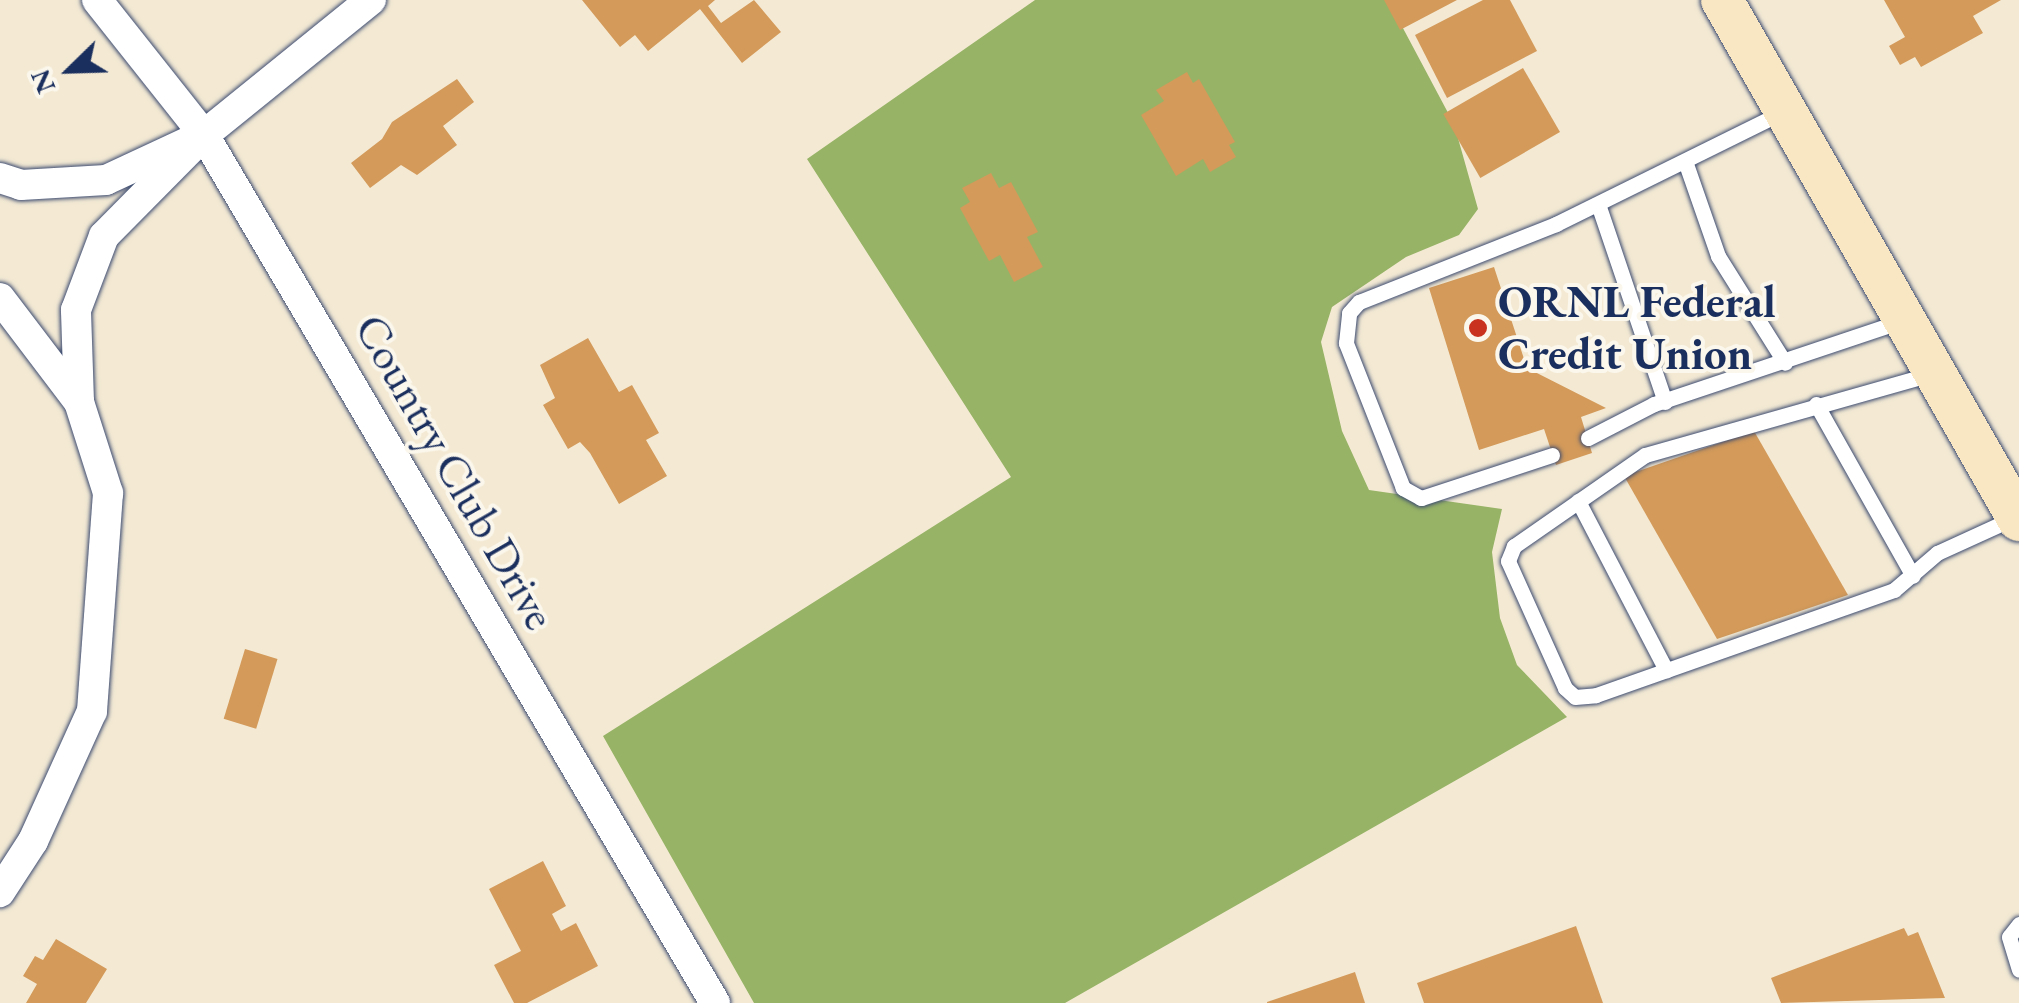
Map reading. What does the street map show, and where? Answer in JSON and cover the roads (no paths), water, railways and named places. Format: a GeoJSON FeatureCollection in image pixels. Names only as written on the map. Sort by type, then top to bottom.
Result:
{"type":"FeatureCollection","features":[{"type":"Feature","properties":{"kind":"main road"},"geometry":{"type":"LineString","coordinates":[[1722,0],[2018,519]]}},
{"type":"Feature","properties":{"kind":"street","name":"Country Club Drive"},"geometry":{"type":"LineString","coordinates":[[97,0],[204,135],[715,1003]]}},
{"type":"Feature","properties":{"kind":"street"},"geometry":{"type":"LineString","coordinates":[[0,892],[33,841],[92,712],[108,492],[79,402],[76,310],[104,236],[204,135],[371,0]]}},
{"type":"Feature","properties":{"kind":"street"},"geometry":{"type":"LineString","coordinates":[[0,178],[21,184],[106,180],[204,135]]}},
{"type":"Feature","properties":{"kind":"street"},"geometry":{"type":"LineString","coordinates":[[0,298],[79,402]]}},
{"type":"Feature","properties":{"kind":"lane"},"geometry":{"type":"LineString","coordinates":[[1552,455],[1421,498],[1403,488],[1344,326],[1360,302],[1598,204],[1785,111]]}},
{"type":"Feature","properties":{"kind":"lane"},"geometry":{"type":"LineString","coordinates":[[1685,161],[1718,256],[1784,363]]}},
{"type":"Feature","properties":{"kind":"lane"},"geometry":{"type":"LineString","coordinates":[[1598,204],[1664,402]]}},
{"type":"Feature","properties":{"kind":"lane"},"geometry":{"type":"LineString","coordinates":[[1588,438],[1664,402],[1905,320]]}},
{"type":"Feature","properties":{"kind":"lane"},"geometry":{"type":"LineString","coordinates":[[1935,373],[1645,455],[1514,546],[1508,561],[1565,688],[1575,697],[1596,695],[1894,590],[1937,554],[2018,519]]}},
{"type":"Feature","properties":{"kind":"lane"},"geometry":{"type":"LineString","coordinates":[[1816,404],[1912,576]]}},
{"type":"Feature","properties":{"kind":"lane"},"geometry":{"type":"LineString","coordinates":[[1578,501],[1666,670]]}},
{"type":"Feature","properties":{"kind":"lane"},"geometry":{"type":"LineString","coordinates":[[2019,924],[2009,937],[2019,969]]}},
{"type":"Feature","properties":{"kind":"place","name":"ORNL Federal Credit Union"},"geometry":{"type":"Point","coordinates":[1478,328]}}]}
